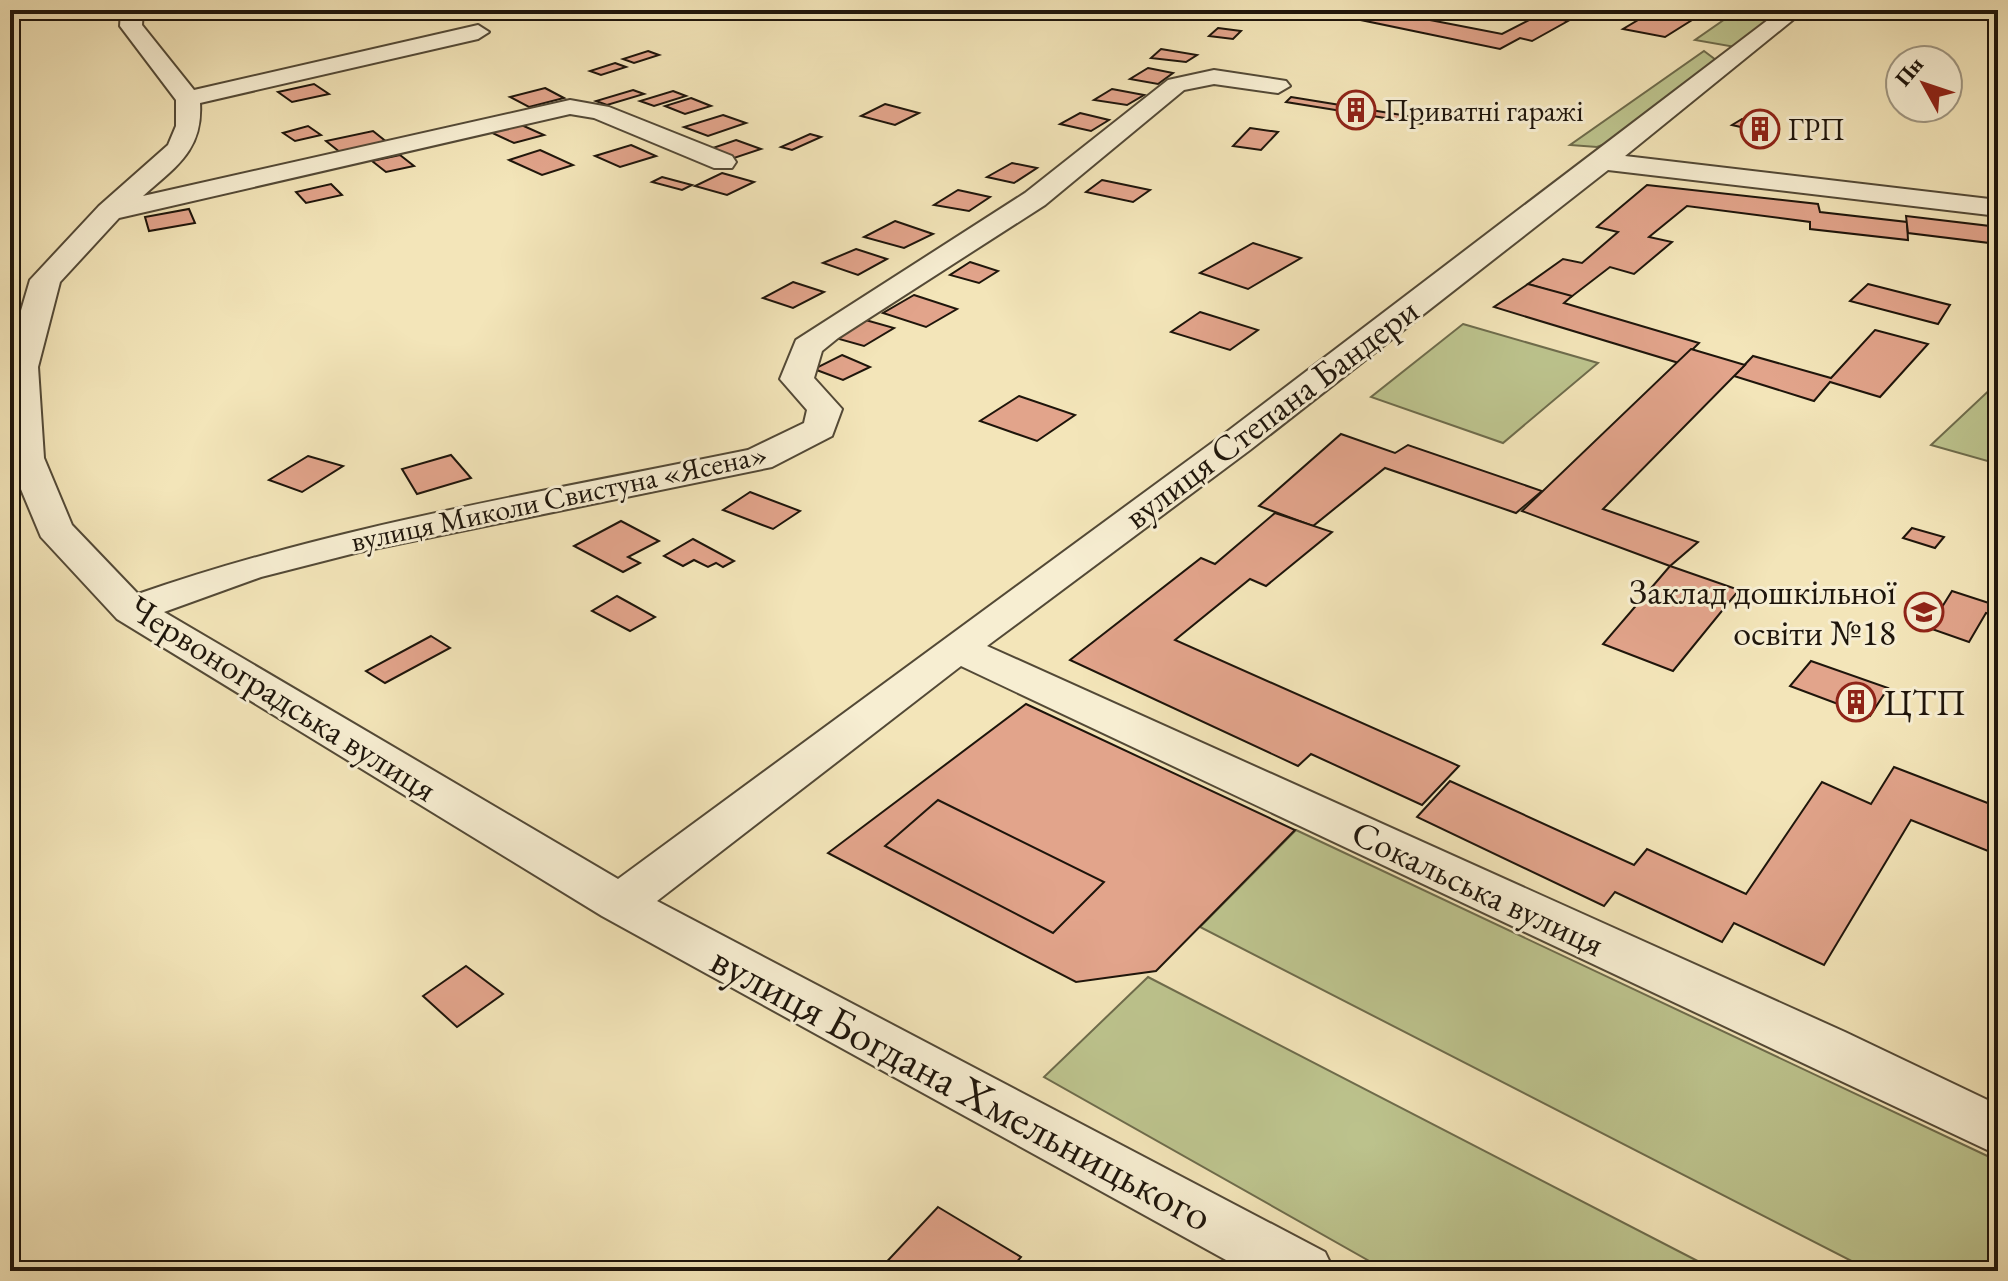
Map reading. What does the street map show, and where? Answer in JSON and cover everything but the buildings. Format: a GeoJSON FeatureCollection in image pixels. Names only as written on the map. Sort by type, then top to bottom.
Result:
{"type":"FeatureCollection","features":[{"type":"Feature","properties":{"kind":"street"},"geometry":{"type":"LineString","coordinates":[[132,10],[131,26],[188,99],[478,32]]}},
{"type":"Feature","properties":{"kind":"street","name":"вулиця Степана Бандери"},"geometry":{"type":"LineString","coordinates":[[620,903],[957,648],[1237,442],[1794,10]]}},
{"type":"Feature","properties":{"kind":"street","name":"вулиця Миколи Свистуна «Ясена»"},"geometry":{"type":"LineString","coordinates":[[131,610],[247,569],[357,541],[759,459],[820,429],[825,409],[797,379],[807,347],[827,331],[1035,199],[1176,85],[1187,80],[1221,76],[1278,86]]}},
{"type":"Feature","properties":{"kind":"street"},"geometry":{"type":"LineString","coordinates":[[109,212],[570,107],[597,91]]}},
{"type":"Feature","properties":{"kind":"street","name":"Червоноградська вулиця"},"geometry":{"type":"LineString","coordinates":[[188,99],[189,126],[179,149],[109,212],[45,280],[15,368],[26,458],[55,529],[131,610],[620,903]]}},
{"type":"Feature","properties":{"kind":"street"},"geometry":{"type":"LineString","coordinates":[[570,107],[600,112],[723,162]]}},
{"type":"Feature","properties":{"kind":"street"},"geometry":{"type":"LineString","coordinates":[[1602,161],[1998,208]]}},
{"type":"Feature","properties":{"kind":"street","name":"Сокальська вулиця"},"geometry":{"type":"LineString","coordinates":[[957,648],[1825,1047],[1998,1131]]}},
{"type":"Feature","properties":{"kind":"street","name":"вулиця Богдана Хмельницького"},"geometry":{"type":"LineString","coordinates":[[620,903],[1303,1271]]}},
{"type":"Feature","properties":{"kind":"green space"},"geometry":{"type":"Polygon","coordinates":[[[1738,10],[1774,18],[1735,47],[1695,40],[1738,10]]]}},
{"type":"Feature","properties":{"kind":"green space"},"geometry":{"type":"Polygon","coordinates":[[[1704,51],[1716,60],[1610,142],[1597,147],[1570,145],[1704,51]]]}},
{"type":"Feature","properties":{"kind":"green space"},"geometry":{"type":"Polygon","coordinates":[[[1463,324],[1598,363],[1503,443],[1371,397],[1463,324]]]}},
{"type":"Feature","properties":{"kind":"green space"},"geometry":{"type":"Polygon","coordinates":[[[1998,382],[1998,464],[1931,445],[1998,382]]]}},
{"type":"Feature","properties":{"kind":"green space"},"geometry":{"type":"Polygon","coordinates":[[[1296,830],[1998,1161],[1998,1271],[1871,1271],[1200,927],[1296,830]]]}},
{"type":"Feature","properties":{"kind":"green space"},"geometry":{"type":"Polygon","coordinates":[[[1148,977],[1717,1271],[1387,1271],[1044,1077],[1148,977]]]}},
{"type":"Feature","properties":{"kind":"place","name":"Приватні гаражі"},"geometry":{"type":"Point","coordinates":[1356,110]}},
{"type":"Feature","properties":{"kind":"place","name":"ГРП"},"geometry":{"type":"Point","coordinates":[1760,129]}},
{"type":"Feature","properties":{"kind":"place","name":"Заклад дошкільної освіти №18"},"geometry":{"type":"Point","coordinates":[1924,612]}},
{"type":"Feature","properties":{"kind":"place","name":"ЦТП"},"geometry":{"type":"Point","coordinates":[1856,702]}}]}
